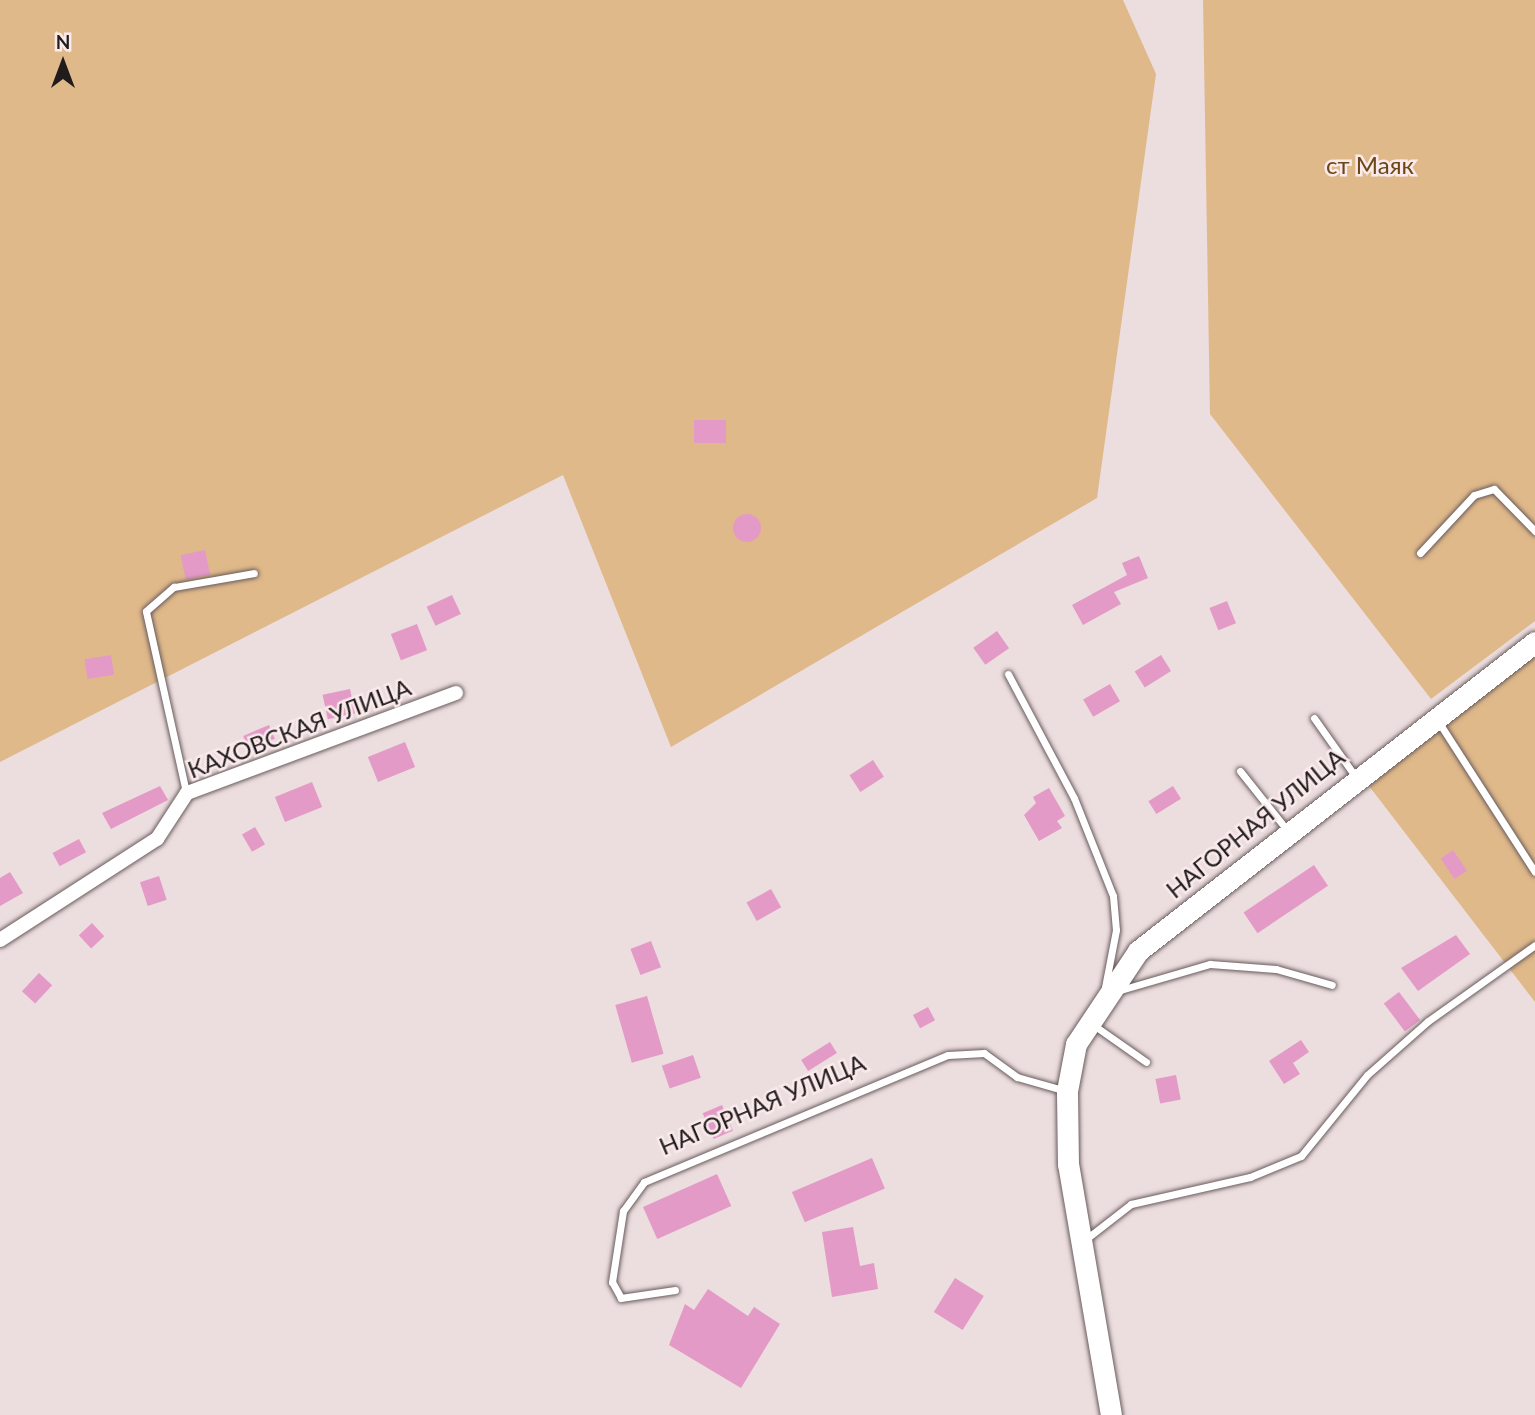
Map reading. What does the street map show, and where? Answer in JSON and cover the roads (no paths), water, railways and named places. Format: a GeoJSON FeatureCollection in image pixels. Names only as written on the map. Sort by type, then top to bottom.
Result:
{"type":"FeatureCollection","features":[{"type":"Feature","properties":{"kind":"main road","name":"НАГОРНАЯ УЛИЦА"},"geometry":{"type":"LineString","coordinates":[[1111,1415],[1068,1164],[1067,1091],[1076,1044],[1088,1022],[1103,995],[1139,951],[1355,776],[1535,642]]}},
{"type":"Feature","properties":{"kind":"street","name":"КАХОВСКАЯ УЛИЦА"},"geometry":{"type":"LineString","coordinates":[[0,940],[157,839],[187,793],[456,692]]}},
{"type":"Feature","properties":{"kind":"lane"},"geometry":{"type":"LineString","coordinates":[[1420,553],[1474,495],[1494,488],[1535,531]]}},
{"type":"Feature","properties":{"kind":"lane"},"geometry":{"type":"LineString","coordinates":[[187,793],[146,611],[174,587],[254,573]]}},
{"type":"Feature","properties":{"kind":"lane"},"geometry":{"type":"LineString","coordinates":[[1008,674],[1074,798],[1114,896],[1116,930],[1103,995],[1210,964],[1276,970],[1332,985]]}},
{"type":"Feature","properties":{"kind":"lane"},"geometry":{"type":"LineString","coordinates":[[1436,717],[1535,872]]}},
{"type":"Feature","properties":{"kind":"lane"},"geometry":{"type":"LineString","coordinates":[[1314,718],[1355,776]]}},
{"type":"Feature","properties":{"kind":"lane"},"geometry":{"type":"LineString","coordinates":[[1240,771],[1287,831]]}},
{"type":"Feature","properties":{"kind":"lane"},"geometry":{"type":"LineString","coordinates":[[1083,1242],[1131,1204],[1250,1177],[1301,1156],[1377,1066],[1428,1021],[1535,946]]}},
{"type":"Feature","properties":{"kind":"lane"},"geometry":{"type":"LineString","coordinates":[[1088,1022],[1146,1062]]}},
{"type":"Feature","properties":{"kind":"lane","name":"НАГОРНАЯ УЛИЦА"},"geometry":{"type":"LineString","coordinates":[[675,1290],[621,1297],[612,1282],[623,1211],[644,1182],[948,1055],[984,1053],[1017,1077],[1067,1091]]}},
{"type":"Feature","properties":{"kind":"park label","name":"ст Маяк"},"geometry":{"type":"Point","coordinates":[1370,165]}}]}
